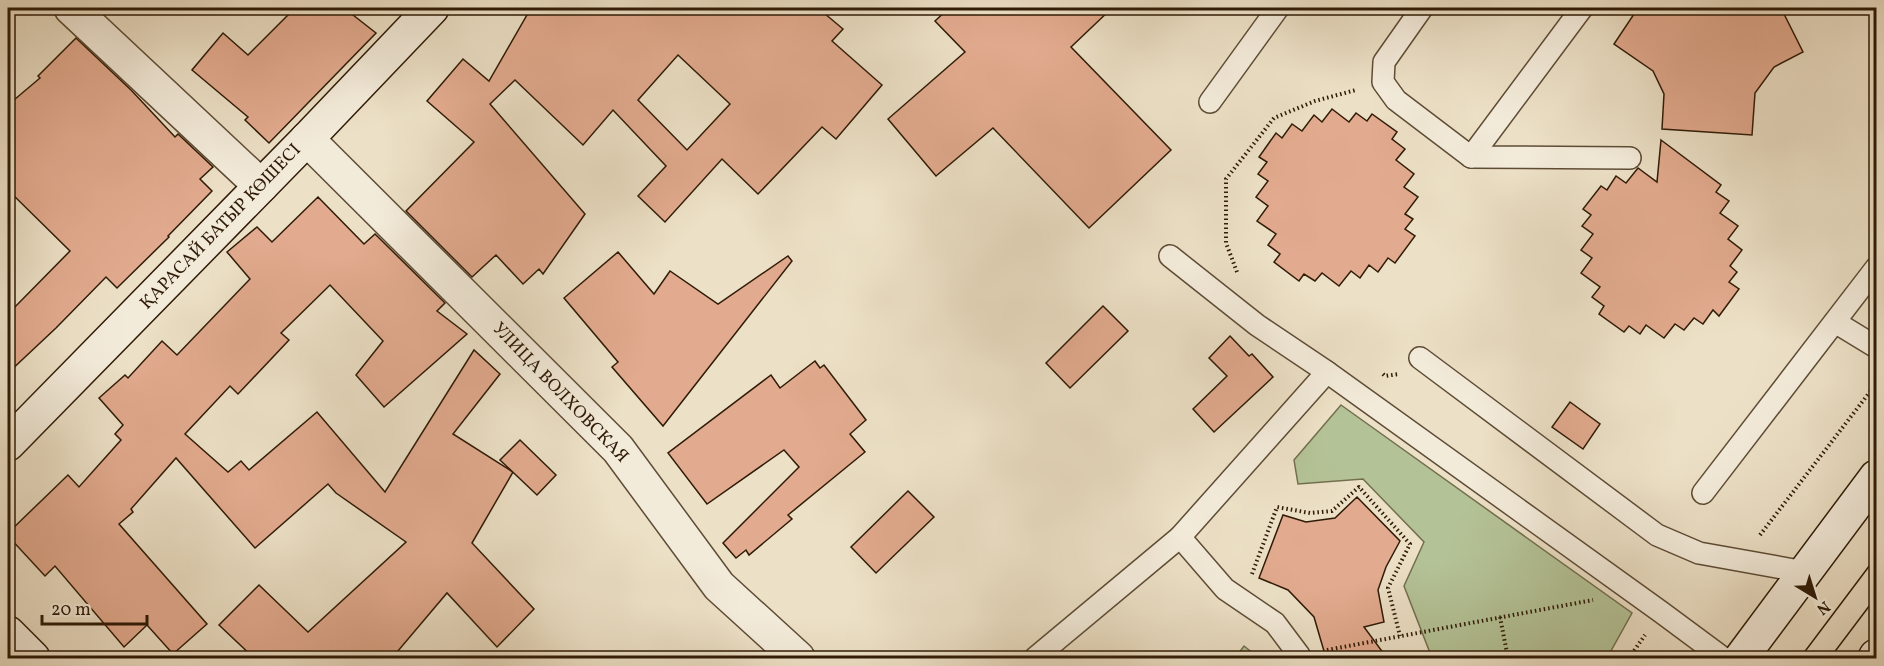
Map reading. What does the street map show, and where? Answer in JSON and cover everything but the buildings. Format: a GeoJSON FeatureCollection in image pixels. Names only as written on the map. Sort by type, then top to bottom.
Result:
{"type":"FeatureCollection","features":[{"type":"Feature","properties":{"kind":"street"},"geometry":{"type":"LineString","coordinates":[[71,8],[261,186]]}},
{"type":"Feature","properties":{"kind":"street","name":"ҚАРАСАЙ БАТЫР КӨШЕСІ"},"geometry":{"type":"LineString","coordinates":[[8,444],[432,8]]}},
{"type":"Feature","properties":{"kind":"street","name":"УЛИЦА ВОЛХОВСКАЯ"},"geometry":{"type":"LineString","coordinates":[[307,139],[618,449],[719,586],[798,658]]}},
{"type":"Feature","properties":{"kind":"street"},"geometry":{"type":"LineString","coordinates":[[1741,658],[1876,477]]}},
{"type":"Feature","properties":{"kind":"street"},"geometry":{"type":"LineString","coordinates":[[8,633],[33,658]]}},
{"type":"Feature","properties":{"kind":"lane"},"geometry":{"type":"LineString","coordinates":[[1210,102],[1278,8]]}},
{"type":"Feature","properties":{"kind":"lane"},"geometry":{"type":"LineString","coordinates":[[1422,8],[1384,62],[1383,82],[1395,100],[1471,157],[1630,158]]}},
{"type":"Feature","properties":{"kind":"lane"},"geometry":{"type":"LineString","coordinates":[[1471,157],[1582,8]]}},
{"type":"Feature","properties":{"kind":"lane"},"geometry":{"type":"LineString","coordinates":[[1170,256],[1257,325],[1327,372],[1723,658]]}},
{"type":"Feature","properties":{"kind":"lane"},"geometry":{"type":"LineString","coordinates":[[1703,494],[1876,268]]}},
{"type":"Feature","properties":{"kind":"lane"},"geometry":{"type":"LineString","coordinates":[[1835,322],[1876,347]]}},
{"type":"Feature","properties":{"kind":"lane"},"geometry":{"type":"LineString","coordinates":[[1420,358],[1657,535],[1699,553],[1805,572]]}},
{"type":"Feature","properties":{"kind":"lane"},"geometry":{"type":"LineString","coordinates":[[1035,658],[1180,537],[1327,372]]}},
{"type":"Feature","properties":{"kind":"lane"},"geometry":{"type":"LineString","coordinates":[[1180,537],[1225,589],[1275,623],[1299,657]]}},
{"type":"Feature","properties":{"kind":"path"},"geometry":{"type":"LineString","coordinates":[[1237,273],[1226,243],[1226,179],[1274,118],[1315,101],[1383,82]]}},
{"type":"Feature","properties":{"kind":"path"},"geometry":{"type":"LineString","coordinates":[[1376,369],[1385,376],[1438,371]]}},
{"type":"Feature","properties":{"kind":"path"},"geometry":{"type":"LineString","coordinates":[[1757,539],[1876,384]]}},
{"type":"Feature","properties":{"kind":"path"},"geometry":{"type":"LineString","coordinates":[[1238,599],[1250,578],[1277,507],[1310,513],[1332,511],[1359,487],[1410,544],[1388,588],[1400,636]]}},
{"type":"Feature","properties":{"kind":"path"},"geometry":{"type":"LineString","coordinates":[[1299,657],[1601,598]]}},
{"type":"Feature","properties":{"kind":"path"},"geometry":{"type":"LineString","coordinates":[[1629,658],[1660,612]]}},
{"type":"Feature","properties":{"kind":"path"},"geometry":{"type":"LineString","coordinates":[[1500,617],[1508,658]]}},
{"type":"Feature","properties":{"kind":"green space"},"geometry":{"type":"Polygon","coordinates":[[[1341,405],[1632,613],[1607,658],[1432,658],[1404,586],[1424,542],[1363,479],[1298,484],[1294,460],[1341,405]]]}},
{"type":"Feature","properties":{"kind":"green space"},"geometry":{"type":"Polygon","coordinates":[[[1244,646],[1259,658],[1235,658],[1244,646]]]}},
{"type":"Feature","properties":{"kind":"tram line"},"geometry":{"type":"LineString","coordinates":[[1800,658],[1876,557]]}},
{"type":"Feature","properties":{"kind":"tram line"},"geometry":{"type":"LineString","coordinates":[[1830,658],[1876,597]]}}]}
